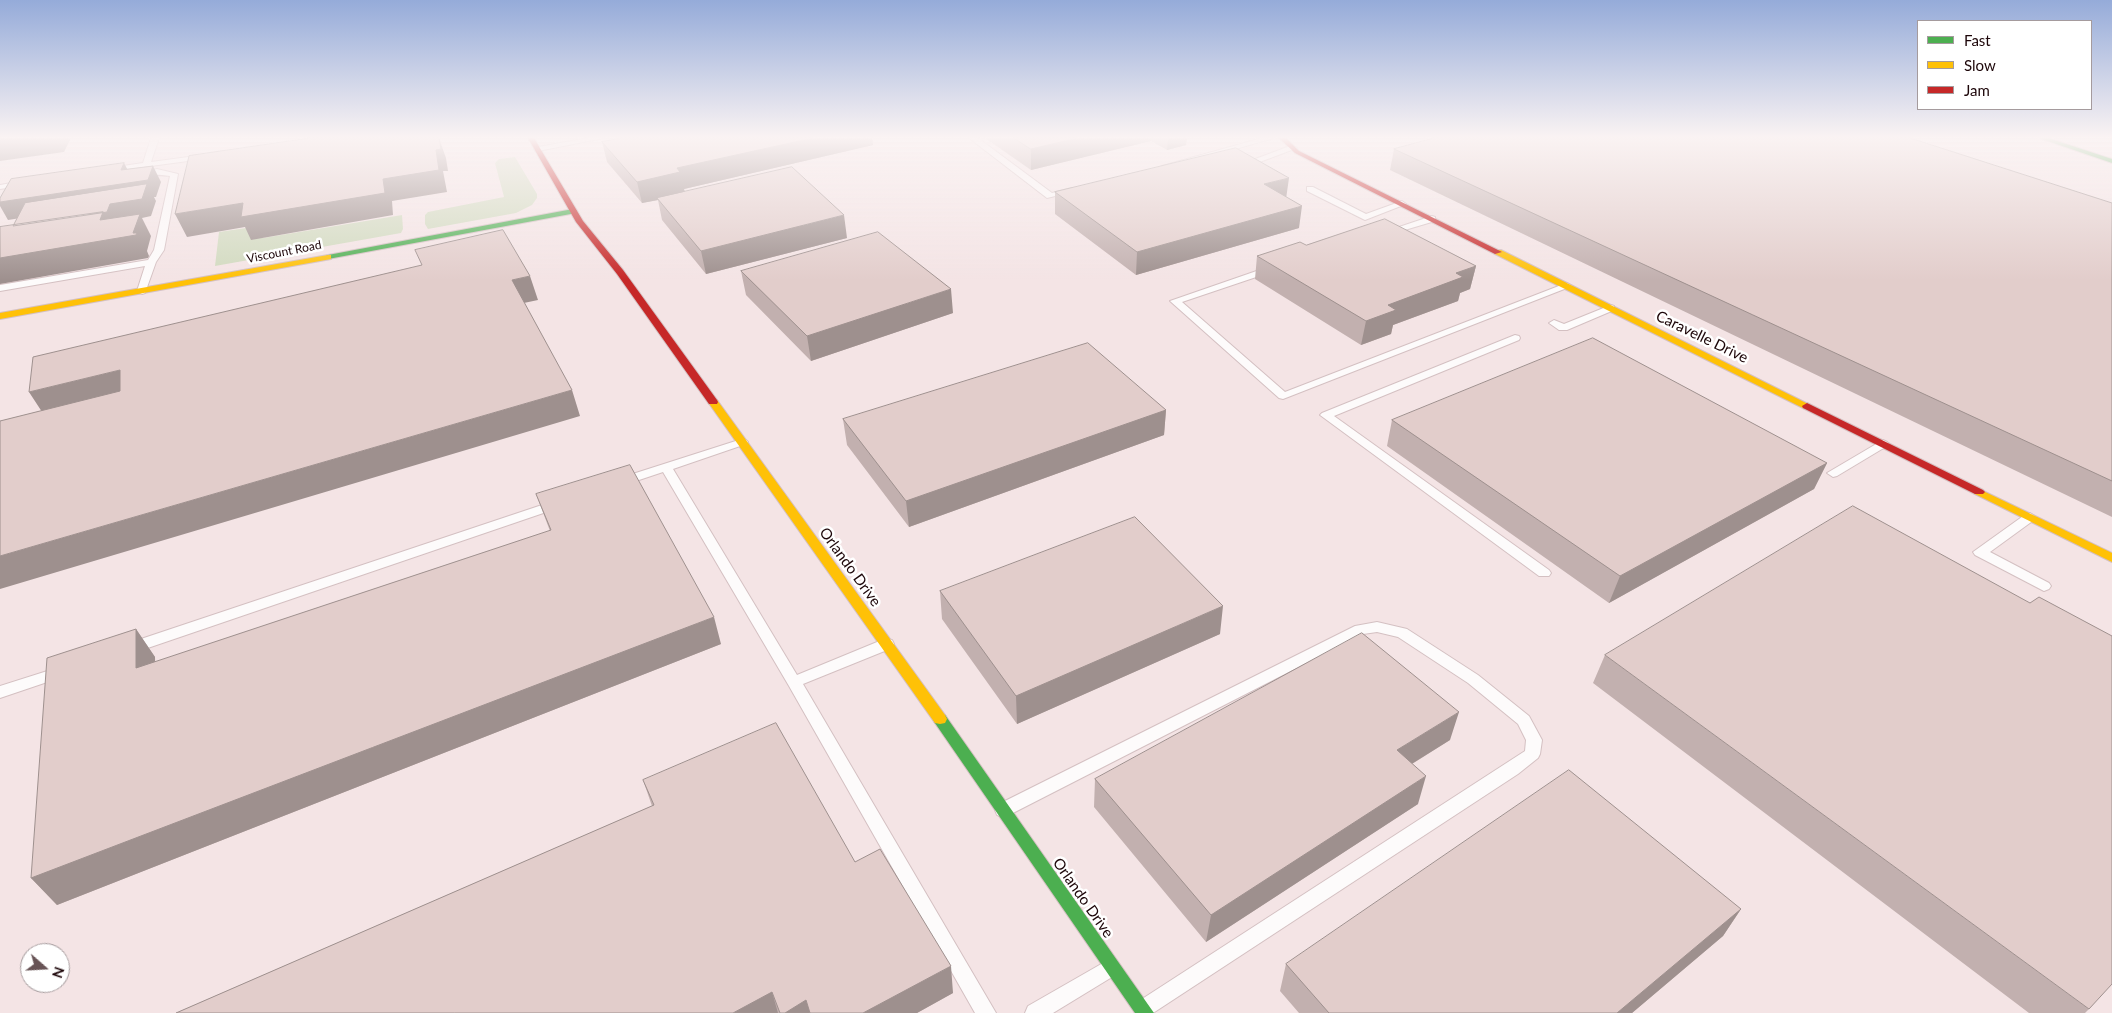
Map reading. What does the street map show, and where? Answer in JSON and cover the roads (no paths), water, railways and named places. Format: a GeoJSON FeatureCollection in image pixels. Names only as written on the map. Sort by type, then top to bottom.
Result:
{"type":"FeatureCollection","features":[{"type":"Feature","properties":{"kind":"street","name":"Orlando Drive"},"geometry":{"type":"LineString","coordinates":[[558,185],[572,211],[620,272],[887,644],[1144,1011]]}},
{"type":"Feature","properties":{"kind":"street","name":"Caravelle Drive"},"geometry":{"type":"LineString","coordinates":[[1366,185],[2112,558]]}},
{"type":"Feature","properties":{"kind":"street","name":"Viscount Road"},"geometry":{"type":"LineString","coordinates":[[0,316],[572,211]]}},
{"type":"Feature","properties":{"kind":"lane"},"geometry":{"type":"LineString","coordinates":[[4,189],[18,185]]}},
{"type":"Feature","properties":{"kind":"lane"},"geometry":{"type":"LineString","coordinates":[[142,291],[151,262],[159,250],[172,185]]}},
{"type":"Feature","properties":{"kind":"lane"},"geometry":{"type":"LineString","coordinates":[[1036,185],[1050,196],[1079,189]]}},
{"type":"Feature","properties":{"kind":"lane"},"geometry":{"type":"LineString","coordinates":[[4,189],[26,188]]}},
{"type":"Feature","properties":{"kind":"lane"},"geometry":{"type":"LineString","coordinates":[[1310,189],[1365,217],[1402,204]]}},
{"type":"Feature","properties":{"kind":"lane"},"geometry":{"type":"LineString","coordinates":[[1378,236],[1432,219]]}},
{"type":"Feature","properties":{"kind":"lane"},"geometry":{"type":"LineString","coordinates":[[0,288],[151,262]]}},
{"type":"Feature","properties":{"kind":"lane"},"geometry":{"type":"LineString","coordinates":[[1283,265],[1175,301],[1283,396],[1567,286]]}},
{"type":"Feature","properties":{"kind":"lane"},"geometry":{"type":"LineString","coordinates":[[1554,323],[1563,328],[1611,308]]}},
{"type":"Feature","properties":{"kind":"lane"},"geometry":{"type":"LineString","coordinates":[[1515,338],[1326,415],[1544,573]]}},
{"type":"Feature","properties":{"kind":"lane"},"geometry":{"type":"LineString","coordinates":[[610,486],[742,442]]}},
{"type":"Feature","properties":{"kind":"lane"},"geometry":{"type":"LineString","coordinates":[[1833,473],[1883,444]]}},
{"type":"Feature","properties":{"kind":"lane"},"geometry":{"type":"LineString","coordinates":[[666,467],[794,682],[986,1013]]}},
{"type":"Feature","properties":{"kind":"lane"},"geometry":{"type":"LineString","coordinates":[[115,653],[573,498]]}},
{"type":"Feature","properties":{"kind":"lane"},"geometry":{"type":"LineString","coordinates":[[2030,517],[1980,552],[2044,586]]}},
{"type":"Feature","properties":{"kind":"lane"},"geometry":{"type":"LineString","coordinates":[[1003,810],[1360,630],[1377,627],[1402,633],[1473,678],[1524,720],[1534,740],[1532,754],[1144,1011]]}},
{"type":"Feature","properties":{"kind":"lane"},"geometry":{"type":"LineString","coordinates":[[794,682],[887,644]]}},
{"type":"Feature","properties":{"kind":"lane"},"geometry":{"type":"LineString","coordinates":[[0,692],[68,669]]}},
{"type":"Feature","properties":{"kind":"lane"},"geometry":{"type":"LineString","coordinates":[[1035,1013],[1112,967]]}}]}
